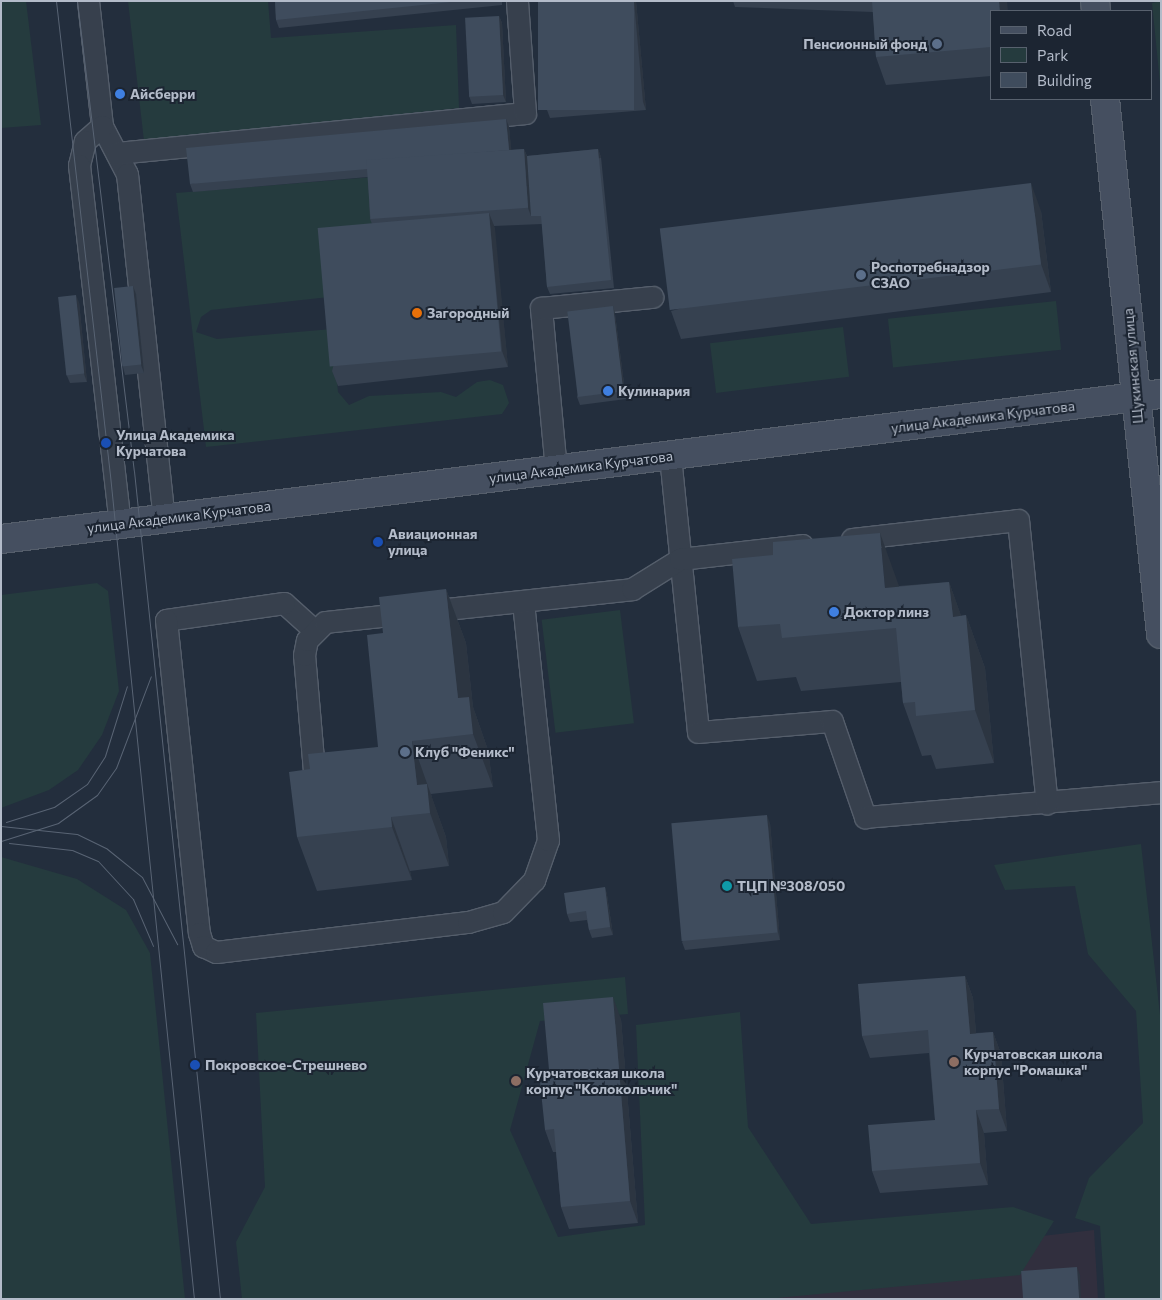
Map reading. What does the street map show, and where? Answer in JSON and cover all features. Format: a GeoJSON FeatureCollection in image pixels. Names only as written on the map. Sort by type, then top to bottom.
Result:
{"type":"FeatureCollection","features":[{"type":"Feature","properties":{"kind":"main road","name":"Щукинская улица"},"geometry":{"type":"LineString","coordinates":[[1105,100],[1148,396],[1161,634]]}},
{"type":"Feature","properties":{"kind":"main road","name":"улица Академика Курчатова"},"geometry":{"type":"LineString","coordinates":[[1,539],[1148,396]]}},
{"type":"Feature","properties":{"kind":"lane"},"geometry":{"type":"LineString","coordinates":[[88,1],[102,126],[127,174],[164,520]]}},
{"type":"Feature","properties":{"kind":"lane"},"geometry":{"type":"LineString","coordinates":[[117,154],[525,113],[517,1]]}},
{"type":"Feature","properties":{"kind":"lane"},"geometry":{"type":"LineString","coordinates":[[102,126],[85,142],[79,165],[120,525]]}},
{"type":"Feature","properties":{"kind":"lane"},"geometry":{"type":"LineString","coordinates":[[556,470],[541,308],[652,297]]}},
{"type":"Feature","properties":{"kind":"lane"},"geometry":{"type":"LineString","coordinates":[[670,456],[698,732],[832,721],[865,817],[1047,804],[1161,792]]}},
{"type":"Feature","properties":{"kind":"lane"},"geometry":{"type":"LineString","coordinates":[[314,772],[304,655],[314,630],[325,622],[632,589],[680,559],[1018,520],[1047,804]]}},
{"type":"Feature","properties":{"kind":"lane"},"geometry":{"type":"LineString","coordinates":[[314,630],[284,603],[166,620],[199,933],[203,946],[216,952],[468,922],[503,912],[534,880],[548,840],[523,601]]}},
{"type":"Feature","properties":{"kind":"shaded area"},"geometry":{"type":"Polygon","coordinates":[[[1094,1230],[1098,1299],[436,1299],[763,1268],[1094,1230]]]}},
{"type":"Feature","properties":{"kind":"green space"},"geometry":{"type":"Polygon","coordinates":[[[1,1],[26,1],[41,125],[1,128],[1,1]]]}},
{"type":"Feature","properties":{"kind":"green space"},"geometry":{"type":"Polygon","coordinates":[[[128,1],[268,1],[271,38],[456,25],[459,108],[144,141],[128,1]]]}},
{"type":"Feature","properties":{"kind":"green space"},"geometry":{"type":"Polygon","coordinates":[[[1161,1],[1161,93],[1152,3],[1161,1]]]}},
{"type":"Feature","properties":{"kind":"green space"},"geometry":{"type":"Polygon","coordinates":[[[373,177],[376,234],[329,297],[211,310],[201,317],[196,332],[217,339],[332,329],[338,392],[349,405],[369,396],[441,392],[456,397],[477,382],[490,380],[503,385],[509,403],[502,414],[206,447],[176,193],[373,177]]]}},
{"type":"Feature","properties":{"kind":"green space"},"geometry":{"type":"Polygon","coordinates":[[[1056,301],[1061,350],[893,367],[888,319],[1056,301]]]}},
{"type":"Feature","properties":{"kind":"green space"},"geometry":{"type":"Polygon","coordinates":[[[843,327],[849,377],[716,393],[710,343],[843,327]]]}},
{"type":"Feature","properties":{"kind":"green space"},"geometry":{"type":"Polygon","coordinates":[[[97,583],[108,591],[119,691],[102,735],[78,770],[49,790],[1,808],[1,595],[97,583]]]}},
{"type":"Feature","properties":{"kind":"green space"},"geometry":{"type":"Polygon","coordinates":[[[620,610],[634,723],[555,733],[542,620],[620,610]]]}},
{"type":"Feature","properties":{"kind":"green space"},"geometry":{"type":"Polygon","coordinates":[[[1141,844],[1161,1024],[1161,1299],[1105,1299],[1100,1226],[1075,1218],[1089,1178],[1143,1123],[1136,1011],[1088,954],[1075,886],[1005,890],[994,865],[1141,844]]]}},
{"type":"Feature","properties":{"kind":"green space"},"geometry":{"type":"Polygon","coordinates":[[[1,857],[77,879],[126,910],[150,953],[185,1299],[1,1299],[1,857]]]}},
{"type":"Feature","properties":{"kind":"green space","name":"Курчатовская школа корпус \"Колокольчик\""},"geometry":{"type":"Polygon","coordinates":[[[625,977],[628,1014],[540,1021],[510,1130],[558,1237],[645,1225],[636,1025],[740,1012],[748,1127],[811,1224],[1013,1207],[1054,1221],[1020,1275],[766,1299],[242,1299],[236,1242],[265,1187],[256,1013],[625,977]]]}},
{"type":"Feature","properties":{"kind":"building"},"geometry":{"type":"Polygon","coordinates":[[[275,1],[461,1],[276,20],[275,1]]]}},
{"type":"Feature","properties":{"kind":"building"},"geometry":{"type":"Polygon","coordinates":[[[538,1],[634,1],[634,110],[538,110],[538,1]]]}},
{"type":"Feature","properties":{"kind":"building"},"geometry":{"type":"Polygon","coordinates":[[[872,1],[999,1],[1000,10],[990,10],[990,47],[876,57],[872,1]]]}},
{"type":"Feature","properties":{"kind":"building"},"geometry":{"type":"Polygon","coordinates":[[[499,16],[503,95],[469,97],[465,18],[499,16]]]}},
{"type":"Feature","properties":{"kind":"building"},"geometry":{"type":"Polygon","coordinates":[[[506,119],[509,150],[367,162],[368,169],[190,184],[186,148],[506,119]]]}},
{"type":"Feature","properties":{"kind":"building"},"geometry":{"type":"Polygon","coordinates":[[[524,149],[528,208],[371,219],[366,160],[524,149]]]}},
{"type":"Feature","properties":{"kind":"building"},"geometry":{"type":"Polygon","coordinates":[[[598,149],[611,280],[547,287],[541,216],[531,216],[527,156],[598,149]]]}},
{"type":"Feature","properties":{"kind":"building","name":"Роспотребнадзор СЗАО"},"geometry":{"type":"Polygon","coordinates":[[[1031,183],[1041,264],[670,310],[660,229],[1031,183]]]}},
{"type":"Feature","properties":{"kind":"building","name":"Загородный"},"geometry":{"type":"Polygon","coordinates":[[[489,213],[501,351],[330,366],[318,228],[489,213]]]}},
{"type":"Feature","properties":{"kind":"building"},"geometry":{"type":"Polygon","coordinates":[[[133,286],[141,365],[122,367],[114,288],[133,286]]]}},
{"type":"Feature","properties":{"kind":"building"},"geometry":{"type":"Polygon","coordinates":[[[76,295],[84,374],[66,375],[58,297],[76,295]]]}},
{"type":"Feature","properties":{"kind":"building"},"geometry":{"type":"Polygon","coordinates":[[[613,306],[623,391],[578,397],[567,312],[613,306]]]}},
{"type":"Feature","properties":{"kind":"building"},"geometry":{"type":"Polygon","coordinates":[[[880,533],[885,588],[949,582],[953,617],[966,615],[975,710],[916,716],[915,702],[903,703],[896,628],[782,638],[780,624],[738,627],[732,559],[773,555],[773,542],[880,533]]]}},
{"type":"Feature","properties":{"kind":"building"},"geometry":{"type":"Polygon","coordinates":[[[446,589],[458,698],[469,697],[473,734],[412,741],[417,785],[427,784],[430,813],[391,817],[392,827],[297,837],[289,772],[310,769],[308,754],[378,747],[367,635],[383,633],[379,597],[446,589]]]}},
{"type":"Feature","properties":{"kind":"building","name":"ТЦП №308/050"},"geometry":{"type":"Polygon","coordinates":[[[767,815],[777,933],[682,941],[671,823],[767,815]]]}},
{"type":"Feature","properties":{"kind":"building"},"geometry":{"type":"Polygon","coordinates":[[[605,887],[610,927],[589,930],[586,911],[567,914],[564,893],[605,887]]]}},
{"type":"Feature","properties":{"kind":"building"},"geometry":{"type":"Polygon","coordinates":[[[965,976],[970,1034],[993,1032],[999,1109],[976,1110],[980,1163],[872,1171],[868,1125],[935,1120],[928,1030],[862,1036],[858,984],[965,976]]]}},
{"type":"Feature","properties":{"kind":"building"},"geometry":{"type":"Polygon","coordinates":[[[613,997],[630,1201],[561,1207],[554,1129],[545,1130],[540,1082],[550,1081],[543,1003],[613,997]]]}},
{"type":"Feature","properties":{"kind":"building"},"geometry":{"type":"Polygon","coordinates":[[[1077,1267],[1079,1299],[1023,1299],[1021,1271],[1077,1267]]]}},
{"type":"Feature","properties":{"kind":"tram line"},"geometry":{"type":"LineString","coordinates":[[56,1],[110,475],[194,1299]]}},
{"type":"Feature","properties":{"kind":"tram line"},"geometry":{"type":"LineString","coordinates":[[77,1],[134,471],[220,1299]]}},
{"type":"Feature","properties":{"kind":"tram line"},"geometry":{"type":"LineString","coordinates":[[1,841],[58,823],[97,795],[116,768],[151,676]]}},
{"type":"Feature","properties":{"kind":"tram line"},"geometry":{"type":"LineString","coordinates":[[6,822],[54,807],[87,784],[105,756],[127,686]]}},
{"type":"Feature","properties":{"kind":"tram line"},"geometry":{"type":"LineString","coordinates":[[1,826],[77,834],[106,848],[142,877],[177,944]]}},
{"type":"Feature","properties":{"kind":"tram line"},"geometry":{"type":"LineString","coordinates":[[9,843],[72,850],[98,861],[133,899],[153,946]]}},
{"type":"Feature","properties":{"kind":"place","name":"Пенсионный фонд"},"geometry":{"type":"Point","coordinates":[937,44]}},
{"type":"Feature","properties":{"kind":"place","name":"Айсберри"},"geometry":{"type":"Point","coordinates":[120,94]}},
{"type":"Feature","properties":{"kind":"place","name":"Роспотребнадзор СЗАО"},"geometry":{"type":"Point","coordinates":[861,275]}},
{"type":"Feature","properties":{"kind":"place","name":"Загородный"},"geometry":{"type":"Point","coordinates":[417,313]}},
{"type":"Feature","properties":{"kind":"place","name":"Кулинария"},"geometry":{"type":"Point","coordinates":[608,391]}},
{"type":"Feature","properties":{"kind":"place","name":"Улица Академика Курчатова"},"geometry":{"type":"Point","coordinates":[106,443]}},
{"type":"Feature","properties":{"kind":"place","name":"Авиационная улица"},"geometry":{"type":"Point","coordinates":[378,542]}},
{"type":"Feature","properties":{"kind":"place","name":"Доктор линз"},"geometry":{"type":"Point","coordinates":[834,612]}},
{"type":"Feature","properties":{"kind":"place","name":"Клуб \"Феникс\""},"geometry":{"type":"Point","coordinates":[405,752]}},
{"type":"Feature","properties":{"kind":"place","name":"ТЦП №308/050"},"geometry":{"type":"Point","coordinates":[727,886]}},
{"type":"Feature","properties":{"kind":"place","name":"Курчатовская школа корпус \"Ромашка\""},"geometry":{"type":"Point","coordinates":[954,1062]}},
{"type":"Feature","properties":{"kind":"place","name":"Покровское-Стрешнево"},"geometry":{"type":"Point","coordinates":[195,1065]}},
{"type":"Feature","properties":{"kind":"place","name":"Курчатовская школа корпус \"Колокольчик\""},"geometry":{"type":"Point","coordinates":[516,1081]}}]}
